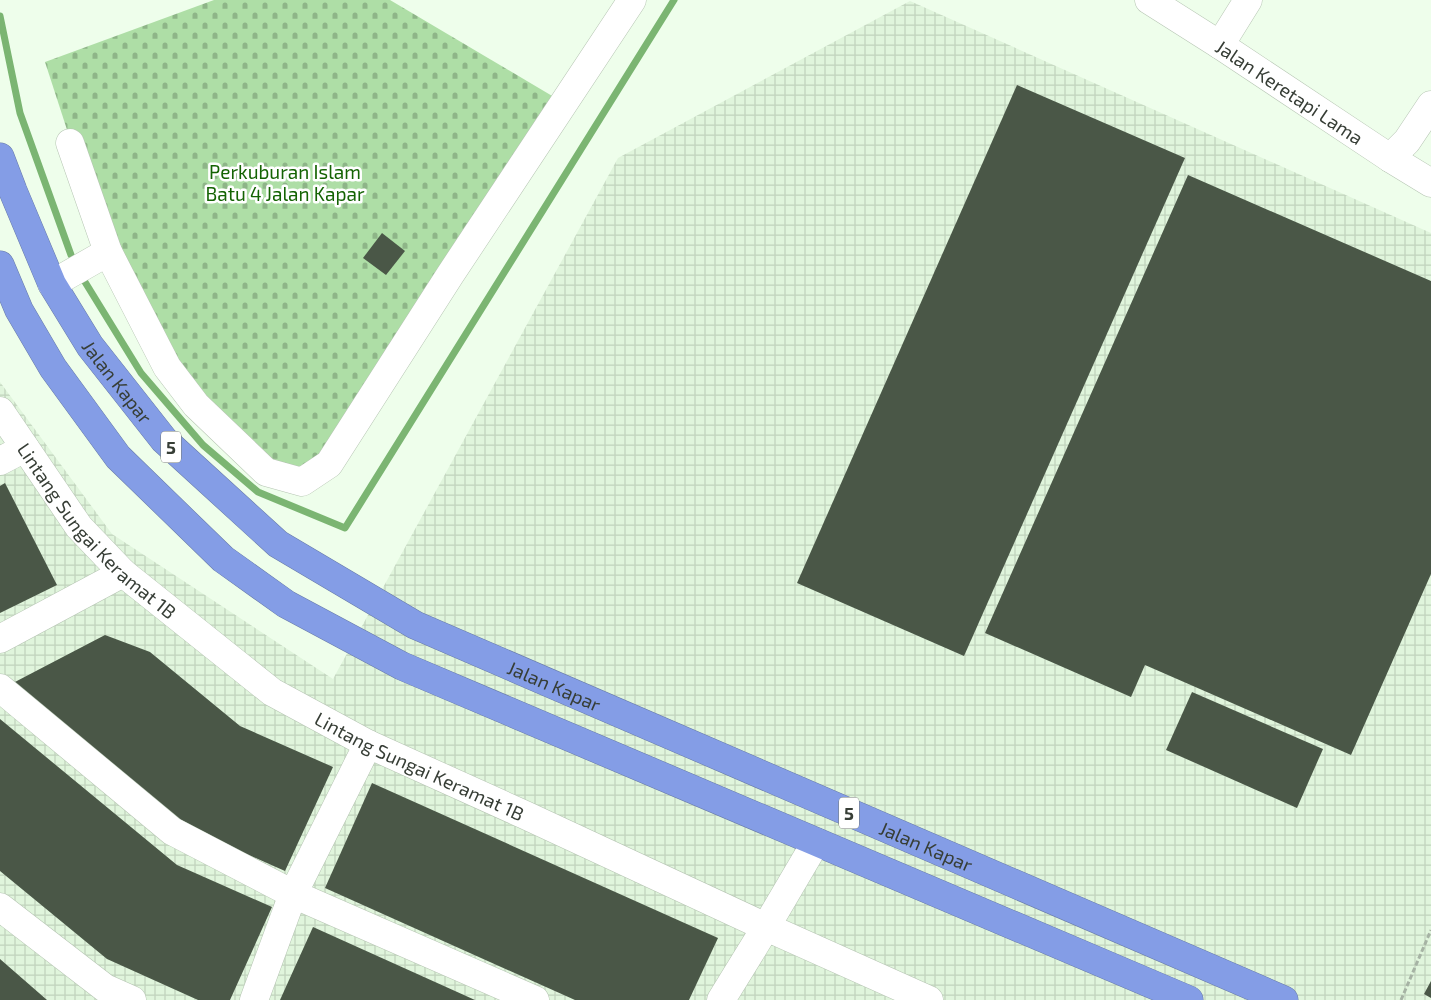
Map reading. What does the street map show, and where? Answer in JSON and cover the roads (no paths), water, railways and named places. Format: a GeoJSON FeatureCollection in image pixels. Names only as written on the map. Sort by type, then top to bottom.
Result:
{"type":"FeatureCollection","features":[{"type":"Feature","properties":{"kind":"highway","name":"Jalan Kapar"},"geometry":{"type":"LineString","coordinates":[[0,156],[6,194],[52,284],[90,346],[164,440],[278,544],[414,625],[1284,1000]]}},
{"type":"Feature","properties":{"kind":"highway","name":"Jalan Kapar"},"geometry":{"type":"LineString","coordinates":[[0,265],[9,304],[118,457],[223,560],[286,604],[402,666],[1189,1000]]}},
{"type":"Feature","properties":{"kind":"street"},"geometry":{"type":"LineString","coordinates":[[70,143],[108,252],[167,367],[196,405],[266,472],[302,482],[329,464],[450,275],[632,0]]}},
{"type":"Feature","properties":{"kind":"street","name":"Jalan Keretapi Lama"},"geometry":{"type":"LineString","coordinates":[[1149,0],[1220,44],[1390,158],[1431,182]]}},
{"type":"Feature","properties":{"kind":"street"},"geometry":{"type":"LineString","coordinates":[[1220,44],[1248,0]]}},
{"type":"Feature","properties":{"kind":"street"},"geometry":{"type":"LineString","coordinates":[[1390,158],[1407,141],[1431,105]]}},
{"type":"Feature","properties":{"kind":"street"},"geometry":{"type":"LineString","coordinates":[[52,284],[108,252]]}},
{"type":"Feature","properties":{"kind":"street","name":"Lintang Sungai Keramat 1B"},"geometry":{"type":"LineString","coordinates":[[0,411],[79,527],[124,573],[272,692],[368,744],[929,1000]]}},
{"type":"Feature","properties":{"kind":"street"},"geometry":{"type":"LineString","coordinates":[[0,461],[25,448]]}},
{"type":"Feature","properties":{"kind":"street"},"geometry":{"type":"LineString","coordinates":[[0,639],[124,573]]}},
{"type":"Feature","properties":{"kind":"street"},"geometry":{"type":"LineString","coordinates":[[0,688],[172,831],[293,894],[535,1000]]}},
{"type":"Feature","properties":{"kind":"street"},"geometry":{"type":"LineString","coordinates":[[254,1000],[293,894],[368,744]]}},
{"type":"Feature","properties":{"kind":"street"},"geometry":{"type":"LineString","coordinates":[[721,1000],[816,842]]}},
{"type":"Feature","properties":{"kind":"street"},"geometry":{"type":"LineString","coordinates":[[0,907],[102,994],[132,1000]]}},
{"type":"Feature","properties":{"kind":"waterway"},"geometry":{"type":"LineString","coordinates":[[85,282],[141,373],[203,445],[258,492],[345,528],[674,0]]}},
{"type":"Feature","properties":{"kind":"waterway"},"geometry":{"type":"LineString","coordinates":[[0,16],[20,113],[71,255]]}},
{"type":"Feature","properties":{"kind":"park label","name":"Perkuburan Islam Batu 4 Jalan Kapar"},"geometry":{"type":"Point","coordinates":[285,182]}}]}
